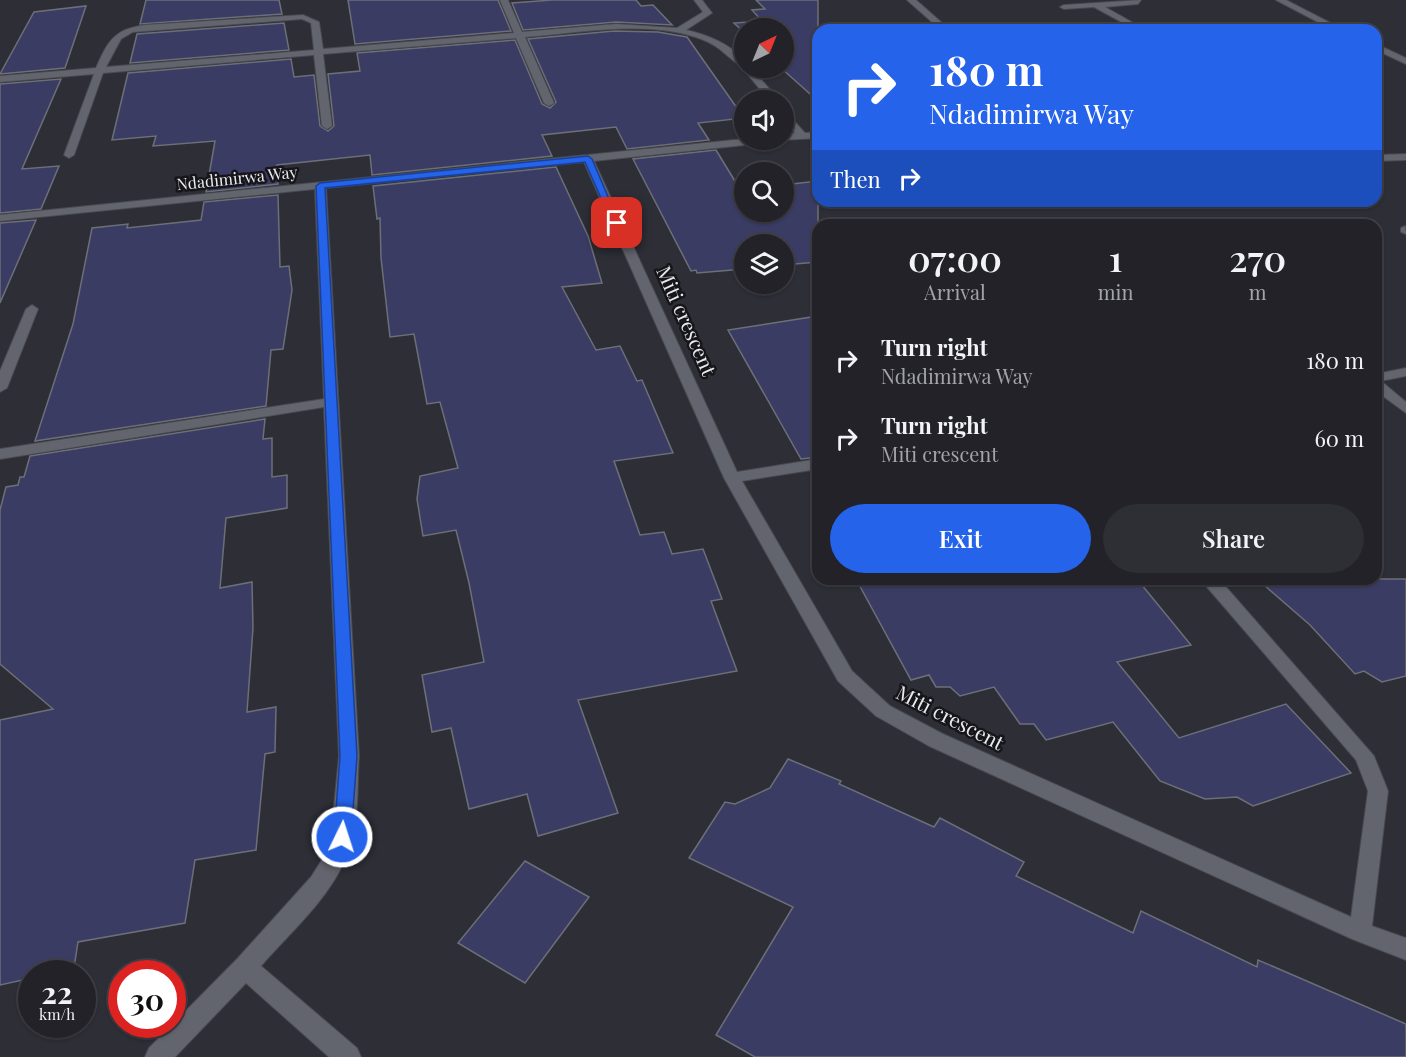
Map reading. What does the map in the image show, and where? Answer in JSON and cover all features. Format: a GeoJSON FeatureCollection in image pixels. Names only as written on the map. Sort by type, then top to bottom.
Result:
{"type":"FeatureCollection","features":[{"type":"Feature","properties":{"kind":"street"},"geometry":{"type":"LineString","coordinates":[[504,0],[549,103]]}},
{"type":"Feature","properties":{"kind":"street"},"geometry":{"type":"LineString","coordinates":[[678,31],[708,13],[698,0]]}},
{"type":"Feature","properties":{"kind":"street"},"geometry":{"type":"LineString","coordinates":[[911,0],[939,24]]}},
{"type":"Feature","properties":{"kind":"street"},"geometry":{"type":"LineString","coordinates":[[1280,0],[1328,24]]}},
{"type":"Feature","properties":{"kind":"street"},"geometry":{"type":"LineString","coordinates":[[1064,7],[1138,2]]}},
{"type":"Feature","properties":{"kind":"street"},"geometry":{"type":"LineString","coordinates":[[1095,5],[1131,24]]}},
{"type":"Feature","properties":{"kind":"street"},"geometry":{"type":"LineString","coordinates":[[69,155],[101,70],[117,38],[131,30],[145,28],[303,17],[315,22],[316,52],[327,126]]}},
{"type":"Feature","properties":{"kind":"street"},"geometry":{"type":"LineString","coordinates":[[0,79],[616,27],[678,31],[716,42],[734,54]]}},
{"type":"Feature","properties":{"kind":"street"},"geometry":{"type":"LineString","coordinates":[[1382,50],[1406,61]]}},
{"type":"Feature","properties":{"kind":"street"},"geometry":{"type":"LineString","coordinates":[[755,78],[766,90]]}},
{"type":"Feature","properties":{"kind":"street"},"geometry":{"type":"LineString","coordinates":[[794,125],[802,135]]}},
{"type":"Feature","properties":{"kind":"street"},"geometry":{"type":"LineString","coordinates":[[794,136],[812,135]]}},
{"type":"Feature","properties":{"kind":"street","name":"Ndadimirwa Way"},"geometry":{"type":"LineString","coordinates":[[0,218],[734,143]]}},
{"type":"Feature","properties":{"kind":"street"},"geometry":{"type":"LineString","coordinates":[[1382,158],[1406,157]]}},
{"type":"Feature","properties":{"kind":"street","name":"Miti crescent"},"geometry":{"type":"LineString","coordinates":[[588,159],[732,478],[845,676],[884,711],[936,740],[1360,932],[1406,950]]}},
{"type":"Feature","properties":{"kind":"street"},"geometry":{"type":"LineString","coordinates":[[158,1057],[245,967],[319,884],[335,859],[342,837],[349,756],[320,186]]}},
{"type":"Feature","properties":{"kind":"street"},"geometry":{"type":"LineString","coordinates":[[0,388],[32,309]]}},
{"type":"Feature","properties":{"kind":"street"},"geometry":{"type":"LineString","coordinates":[[1382,377],[1406,372]]}},
{"type":"Feature","properties":{"kind":"street"},"geometry":{"type":"LineString","coordinates":[[1382,389],[1406,409]]}},
{"type":"Feature","properties":{"kind":"street"},"geometry":{"type":"LineString","coordinates":[[0,454],[331,402]]}},
{"type":"Feature","properties":{"kind":"street"},"geometry":{"type":"LineString","coordinates":[[732,478],[812,465]]}},
{"type":"Feature","properties":{"kind":"street"},"geometry":{"type":"LineString","coordinates":[[1214,585],[1364,756],[1378,791],[1360,932]]}},
{"type":"Feature","properties":{"kind":"street"},"geometry":{"type":"LineString","coordinates":[[245,967],[348,1057]]}},
{"type":"Feature","properties":{"kind":"building"},"geometry":{"type":"Polygon","coordinates":[[[146,0],[279,0],[282,14],[140,24],[146,0]]]}},
{"type":"Feature","properties":{"kind":"building"},"geometry":{"type":"Polygon","coordinates":[[[348,0],[498,0],[511,31],[355,44],[348,0]]]}},
{"type":"Feature","properties":{"kind":"building"},"geometry":{"type":"Polygon","coordinates":[[[552,0],[636,0],[641,6],[653,5],[672,25],[616,22],[523,30],[512,3],[552,0]]]}},
{"type":"Feature","properties":{"kind":"building"},"geometry":{"type":"Polygon","coordinates":[[[756,0],[818,0],[818,24],[812,24],[812,96],[792,78],[794,18],[759,18],[752,10],[765,9],[756,0]]]}},
{"type":"Feature","properties":{"kind":"building"},"geometry":{"type":"Polygon","coordinates":[[[86,6],[65,68],[0,74],[34,12],[86,6]]]}},
{"type":"Feature","properties":{"kind":"building"},"geometry":{"type":"Polygon","coordinates":[[[284,23],[289,50],[130,63],[137,34],[284,23]]]}},
{"type":"Feature","properties":{"kind":"building"},"geometry":{"type":"Polygon","coordinates":[[[614,31],[658,32],[687,37],[734,104],[734,119],[698,123],[709,140],[627,149],[616,127],[542,135],[552,156],[372,175],[370,155],[277,165],[278,184],[206,192],[215,141],[153,146],[156,136],[112,140],[128,73],[291,59],[294,77],[314,75],[320,126],[328,131],[334,126],[328,74],[360,71],[357,53],[515,40],[542,104],[550,108],[556,102],[528,39],[614,31]]]}},
{"type":"Feature","properties":{"kind":"building"},"geometry":{"type":"Polygon","coordinates":[[[61,79],[22,169],[59,166],[41,209],[0,213],[0,84],[61,79]]]}},
{"type":"Feature","properties":{"kind":"building"},"geometry":{"type":"Polygon","coordinates":[[[716,150],[734,180],[734,222],[794,222],[794,184],[812,182],[812,207],[818,207],[818,219],[812,219],[812,263],[794,264],[794,234],[734,234],[734,270],[697,273],[696,270],[691,271],[633,159],[716,150]]]}},
{"type":"Feature","properties":{"kind":"building"},"geometry":{"type":"Polygon","coordinates":[[[556,167],[588,236],[602,283],[562,287],[596,350],[620,346],[637,381],[642,380],[673,453],[614,461],[640,535],[664,532],[672,554],[703,549],[722,599],[711,601],[737,671],[578,700],[618,813],[538,836],[527,794],[469,809],[451,728],[432,732],[422,675],[484,662],[456,530],[423,536],[417,499],[420,476],[458,468],[440,402],[427,404],[414,334],[390,337],[381,258],[380,218],[377,219],[373,186],[556,167]]]}},
{"type":"Feature","properties":{"kind":"building"},"geometry":{"type":"Polygon","coordinates":[[[278,195],[280,267],[289,266],[292,290],[283,349],[271,350],[266,406],[35,441],[73,324],[92,228],[128,224],[127,228],[201,220],[204,202],[278,195]]]}},
{"type":"Feature","properties":{"kind":"building"},"geometry":{"type":"Polygon","coordinates":[[[36,220],[0,303],[0,223],[36,220]]]}},
{"type":"Feature","properties":{"kind":"building"},"geometry":{"type":"Polygon","coordinates":[[[812,317],[812,458],[801,459],[728,330],[812,317]]]}},
{"type":"Feature","properties":{"kind":"building"},"geometry":{"type":"Polygon","coordinates":[[[265,419],[263,439],[272,438],[272,477],[287,475],[287,508],[226,518],[220,588],[252,582],[253,628],[247,712],[276,707],[275,752],[265,754],[256,850],[195,860],[185,923],[78,942],[75,960],[18,960],[18,981],[0,985],[0,720],[53,709],[0,664],[0,510],[6,487],[18,485],[20,477],[24,477],[30,456],[265,419]]]}},
{"type":"Feature","properties":{"kind":"building"},"geometry":{"type":"Polygon","coordinates":[[[1382,579],[1406,579],[1406,676],[1382,682],[1364,671],[1355,674],[1310,625],[1264,585],[1382,585],[1382,579]]]}},
{"type":"Feature","properties":{"kind":"building"},"geometry":{"type":"Polygon","coordinates":[[[859,585],[1142,585],[1191,645],[1117,662],[1179,738],[1286,704],[1351,773],[1253,806],[1237,797],[1205,799],[1160,781],[1113,722],[1046,740],[1034,724],[1020,724],[994,687],[960,696],[950,687],[936,687],[929,675],[911,680],[859,585]]]}},
{"type":"Feature","properties":{"kind":"building"},"geometry":{"type":"Polygon","coordinates":[[[788,759],[841,781],[839,784],[934,827],[940,818],[1024,862],[1016,876],[1133,933],[1141,911],[1257,967],[1258,960],[1406,1024],[1406,1057],[755,1057],[716,1035],[793,907],[689,858],[725,802],[735,804],[770,788],[788,759]]]}},
{"type":"Feature","properties":{"kind":"building"},"geometry":{"type":"Polygon","coordinates":[[[525,861],[589,897],[525,983],[458,943],[525,861]]]}},
{"type":"Feature","properties":{"kind":"route"},"geometry":{"type":"LineString","coordinates":[[342,837],[349,756],[320,186],[588,159],[617,223]]}}]}
